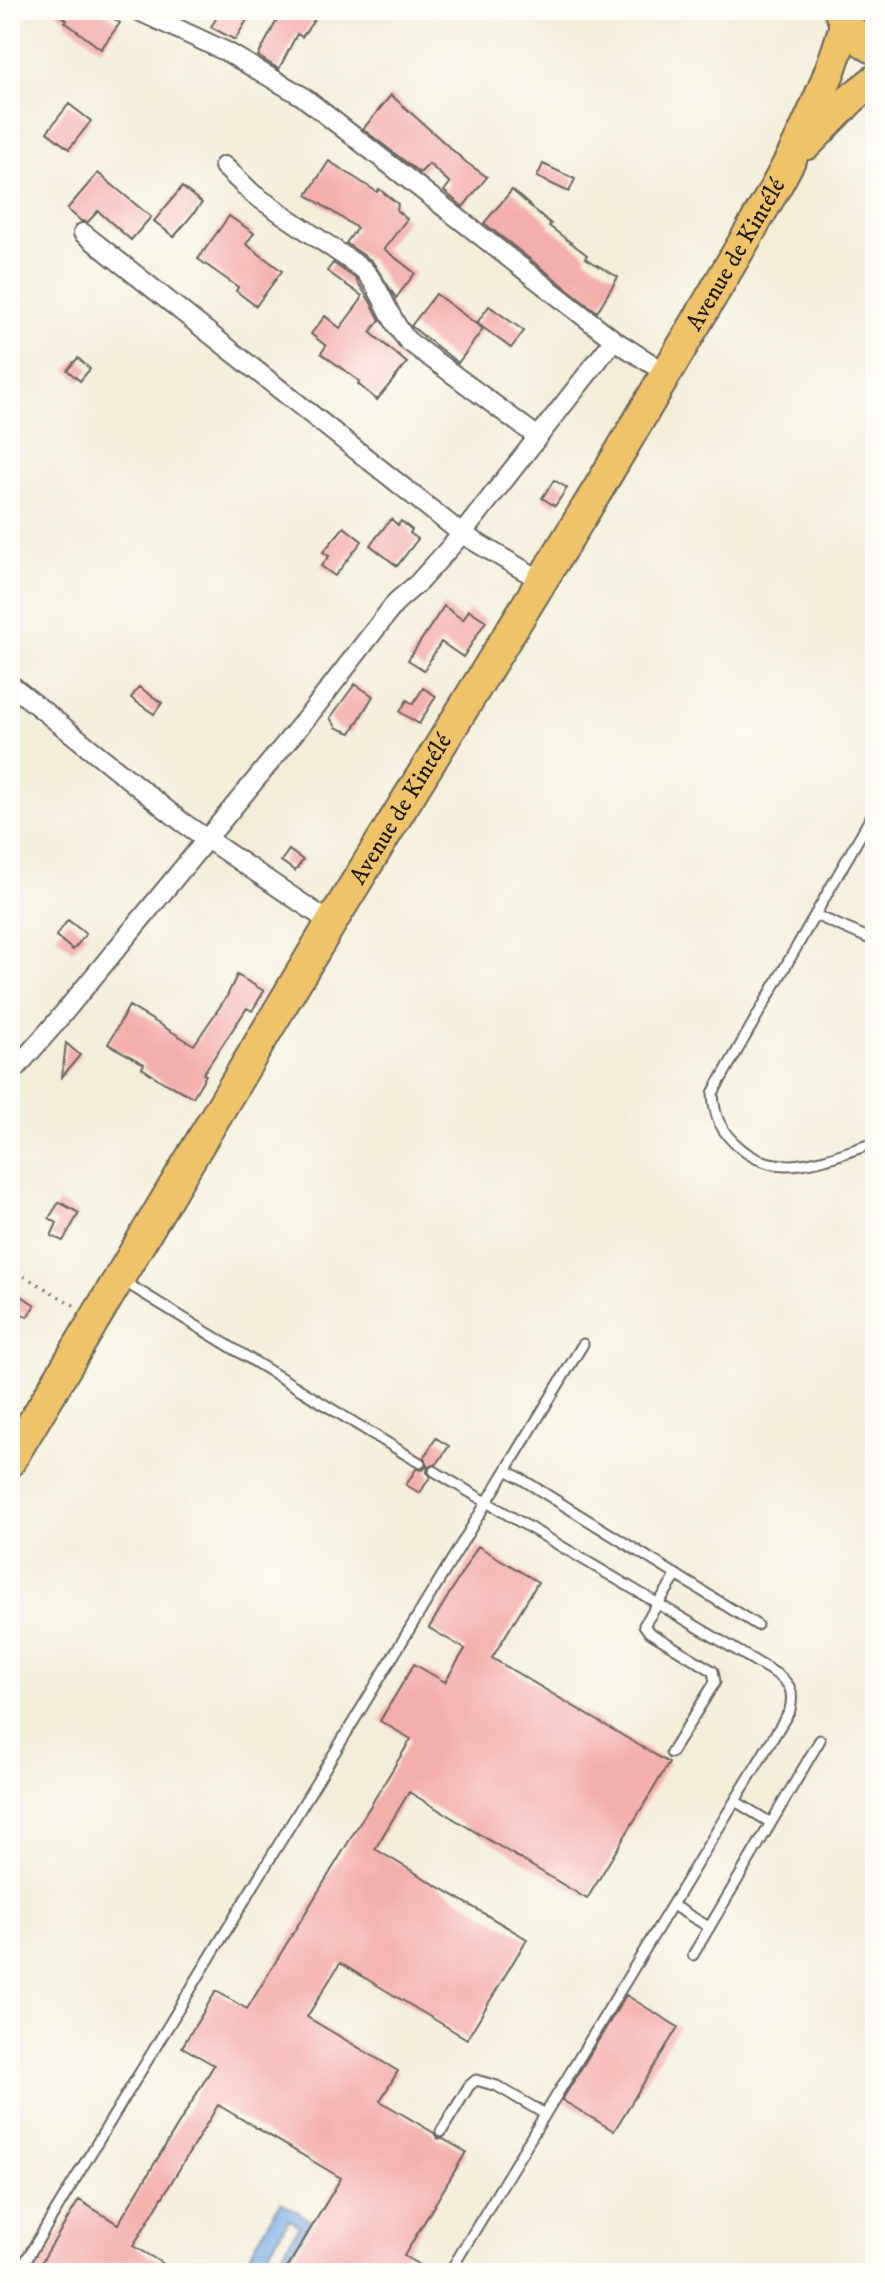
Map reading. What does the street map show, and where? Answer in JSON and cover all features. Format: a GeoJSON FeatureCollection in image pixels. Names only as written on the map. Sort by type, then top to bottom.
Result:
{"type":"FeatureCollection","features":[{"type":"Feature","properties":{"kind":"main road","name":"Avenue de Kintélé"},"geometry":{"type":"LineString","coordinates":[[842,17],[863,43],[875,49]]}},
{"type":"Feature","properties":{"kind":"main road","name":"Avenue de Kintélé"},"geometry":{"type":"LineString","coordinates":[[10,1461],[331,923],[542,581],[792,160],[824,92],[842,17]]}},
{"type":"Feature","properties":{"kind":"main road","name":"Avenue de Kintélé"},"geometry":{"type":"LineString","coordinates":[[792,160],[852,98],[875,80]]}},
{"type":"Feature","properties":{"kind":"street"},"geometry":{"type":"LineString","coordinates":[[137,10],[227,52],[302,96],[614,340],[666,373]]}},
{"type":"Feature","properties":{"kind":"street"},"geometry":{"type":"LineString","coordinates":[[224,166],[253,194],[363,269],[372,279],[396,328],[408,341],[538,437]]}},
{"type":"Feature","properties":{"kind":"street"},"geometry":{"type":"LineString","coordinates":[[83,233],[462,534],[542,581]]}},
{"type":"Feature","properties":{"kind":"street"},"geometry":{"type":"LineString","coordinates":[[10,1075],[63,1015],[313,710],[397,601],[418,583],[462,534],[614,340]]}},
{"type":"Feature","properties":{"kind":"street"},"geometry":{"type":"LineString","coordinates":[[10,684],[182,822],[331,923]]}},
{"type":"Feature","properties":{"kind":"lane"},"geometry":{"type":"LineString","coordinates":[[875,810],[713,1093],[714,1114],[728,1138],[764,1164],[785,1167],[808,1164],[875,1143]]}},
{"type":"Feature","properties":{"kind":"lane"},"geometry":{"type":"LineString","coordinates":[[815,915],[875,941]]}},
{"type":"Feature","properties":{"kind":"lane"},"geometry":{"type":"LineString","coordinates":[[118,1278],[420,1463]]}},
{"type":"Feature","properties":{"kind":"lane"},"geometry":{"type":"LineString","coordinates":[[18,2273],[583,1344]]}},
{"type":"Feature","properties":{"kind":"lane"},"geometry":{"type":"LineString","coordinates":[[507,1470],[757,1625]]}},
{"type":"Feature","properties":{"kind":"lane"},"geometry":{"type":"LineString","coordinates":[[434,1471],[789,1682],[793,1694],[790,1710],[449,2273]]}},
{"type":"Feature","properties":{"kind":"lane"},"geometry":{"type":"LineString","coordinates":[[671,1753],[715,1682],[713,1671],[649,1632],[644,1625],[677,1575]]}},
{"type":"Feature","properties":{"kind":"lane"},"geometry":{"type":"LineString","coordinates":[[693,1955],[820,1740]]}},
{"type":"Feature","properties":{"kind":"lane"},"geometry":{"type":"LineString","coordinates":[[735,1801],[771,1823]]}},
{"type":"Feature","properties":{"kind":"lane"},"geometry":{"type":"LineString","coordinates":[[672,1905],[709,1927]]}},
{"type":"Feature","properties":{"kind":"lane"},"geometry":{"type":"LineString","coordinates":[[441,2132],[469,2086],[476,2080],[497,2086],[545,2114]]}},
{"type":"Feature","properties":{"kind":"path"},"geometry":{"type":"LineString","coordinates":[[10,1268],[95,1316]]}},
{"type":"Feature","properties":{"kind":"water"},"geometry":{"type":"Polygon","coordinates":[[[281,2202],[311,2220],[280,2273],[271,2273],[299,2225],[289,2219],[262,2263],[249,2255],[281,2202]]]}},
{"type":"Feature","properties":{"kind":"building"},"geometry":{"type":"Polygon","coordinates":[[[54,10],[101,10],[120,23],[101,49],[54,10]]]}},
{"type":"Feature","properties":{"kind":"building"},"geometry":{"type":"Polygon","coordinates":[[[221,10],[253,10],[235,40],[211,27],[221,10]]]}},
{"type":"Feature","properties":{"kind":"building"},"geometry":{"type":"Polygon","coordinates":[[[262,10],[321,10],[302,37],[297,34],[279,69],[258,56],[277,20],[262,10]]]}},
{"type":"Feature","properties":{"kind":"building"},"geometry":{"type":"Polygon","coordinates":[[[391,95],[487,177],[463,207],[444,191],[450,183],[429,164],[420,173],[363,129],[391,95]]]}},
{"type":"Feature","properties":{"kind":"building"},"geometry":{"type":"Polygon","coordinates":[[[69,104],[91,121],[69,149],[47,132],[69,104]]]}},
{"type":"Feature","properties":{"kind":"building"},"geometry":{"type":"Polygon","coordinates":[[[329,161],[377,192],[379,189],[398,204],[397,211],[407,219],[384,249],[415,273],[396,298],[372,261],[346,243],[357,228],[307,195],[329,161]]]}},
{"type":"Feature","properties":{"kind":"building"},"geometry":{"type":"Polygon","coordinates":[[[543,164],[575,179],[569,192],[537,177],[543,164]]]}},
{"type":"Feature","properties":{"kind":"building"},"geometry":{"type":"Polygon","coordinates":[[[98,173],[151,217],[131,240],[98,211],[88,222],[81,221],[67,209],[98,173]]]}},
{"type":"Feature","properties":{"kind":"building"},"geometry":{"type":"Polygon","coordinates":[[[182,187],[202,203],[174,237],[154,221],[182,187]]]}},
{"type":"Feature","properties":{"kind":"building"},"geometry":{"type":"Polygon","coordinates":[[[512,190],[551,224],[549,226],[587,255],[585,258],[618,277],[597,312],[484,223],[512,190]]]}},
{"type":"Feature","properties":{"kind":"building"},"geometry":{"type":"Polygon","coordinates":[[[229,216],[254,233],[246,244],[282,271],[256,306],[236,291],[238,287],[198,259],[229,216]]]}},
{"type":"Feature","properties":{"kind":"building"},"geometry":{"type":"Polygon","coordinates":[[[333,263],[355,278],[370,301],[380,320],[370,332],[407,363],[377,400],[358,384],[359,381],[321,353],[326,346],[311,334],[325,316],[340,328],[361,300],[362,296],[327,271],[333,263]]]}},
{"type":"Feature","properties":{"kind":"building"},"geometry":{"type":"Polygon","coordinates":[[[436,294],[483,329],[458,363],[411,326],[436,294]]]}},
{"type":"Feature","properties":{"kind":"building"},"geometry":{"type":"Polygon","coordinates":[[[489,306],[524,331],[511,348],[477,323],[489,306]]]}},
{"type":"Feature","properties":{"kind":"building"},"geometry":{"type":"Polygon","coordinates":[[[78,358],[90,369],[80,381],[67,370],[78,358]]]}},
{"type":"Feature","properties":{"kind":"building"},"geometry":{"type":"Polygon","coordinates":[[[554,480],[567,488],[555,506],[542,498],[554,480]]]}},
{"type":"Feature","properties":{"kind":"building"},"geometry":{"type":"Polygon","coordinates":[[[391,519],[398,525],[401,521],[418,539],[397,566],[370,545],[391,519]]]}},
{"type":"Feature","properties":{"kind":"building"},"geometry":{"type":"Polygon","coordinates":[[[344,527],[362,541],[335,576],[321,566],[329,556],[323,552],[344,527]]]}},
{"type":"Feature","properties":{"kind":"building"},"geometry":{"type":"Polygon","coordinates":[[[444,606],[463,620],[469,610],[486,621],[463,657],[441,642],[424,670],[408,660],[444,606]]]}},
{"type":"Feature","properties":{"kind":"building"},"geometry":{"type":"Polygon","coordinates":[[[355,684],[373,696],[351,733],[337,728],[330,718],[355,684]]]}},
{"type":"Feature","properties":{"kind":"building"},"geometry":{"type":"Polygon","coordinates":[[[139,687],[162,703],[154,714],[131,698],[139,687]]]}},
{"type":"Feature","properties":{"kind":"building"},"geometry":{"type":"Polygon","coordinates":[[[423,688],[436,696],[419,724],[400,712],[407,700],[413,704],[423,688]]]}},
{"type":"Feature","properties":{"kind":"building"},"geometry":{"type":"Polygon","coordinates":[[[289,850],[303,860],[295,871],[281,861],[289,850]]]}},
{"type":"Feature","properties":{"kind":"building"},"geometry":{"type":"Polygon","coordinates":[[[68,920],[86,934],[73,950],[56,936],[68,920]]]}},
{"type":"Feature","properties":{"kind":"building"},"geometry":{"type":"Polygon","coordinates":[[[237,975],[264,991],[252,1011],[247,1008],[203,1074],[206,1075],[193,1097],[163,1082],[142,1068],[144,1064],[108,1044],[129,1006],[194,1045],[227,996],[237,975]]]}},
{"type":"Feature","properties":{"kind":"building"},"geometry":{"type":"Polygon","coordinates":[[[66,1043],[80,1055],[62,1077],[66,1043]]]}},
{"type":"Feature","properties":{"kind":"building"},"geometry":{"type":"Polygon","coordinates":[[[59,1202],[79,1213],[63,1241],[51,1236],[57,1223],[49,1218],[59,1202]]]}},
{"type":"Feature","properties":{"kind":"building"},"geometry":{"type":"Polygon","coordinates":[[[10,1288],[35,1305],[27,1317],[10,1306],[10,1288]]]}},
{"type":"Feature","properties":{"kind":"building"},"geometry":{"type":"Polygon","coordinates":[[[436,1438],[449,1446],[437,1464],[428,1467],[430,1477],[420,1493],[406,1485],[416,1469],[423,1470],[427,1466],[424,1457],[436,1438]]]}},
{"type":"Feature","properties":{"kind":"building"},"geometry":{"type":"Polygon","coordinates":[[[478,1546],[538,1582],[492,1658],[669,1763],[587,1899],[409,1792],[375,1849],[527,1939],[467,2039],[340,1963],[307,2017],[398,2071],[380,2101],[434,2133],[438,2139],[466,2152],[404,2256],[433,2273],[284,2273],[341,2178],[218,2105],[133,2246],[179,2273],[35,2273],[79,2200],[118,2224],[214,2065],[182,2047],[216,1991],[247,2009],[411,1739],[380,1721],[414,1664],[445,1682],[465,1649],[429,1628],[478,1546]]]}},
{"type":"Feature","properties":{"kind":"building"},"geometry":{"type":"Polygon","coordinates":[[[626,1995],[678,2027],[614,2131],[562,2100],[626,1995]]]}}]}
